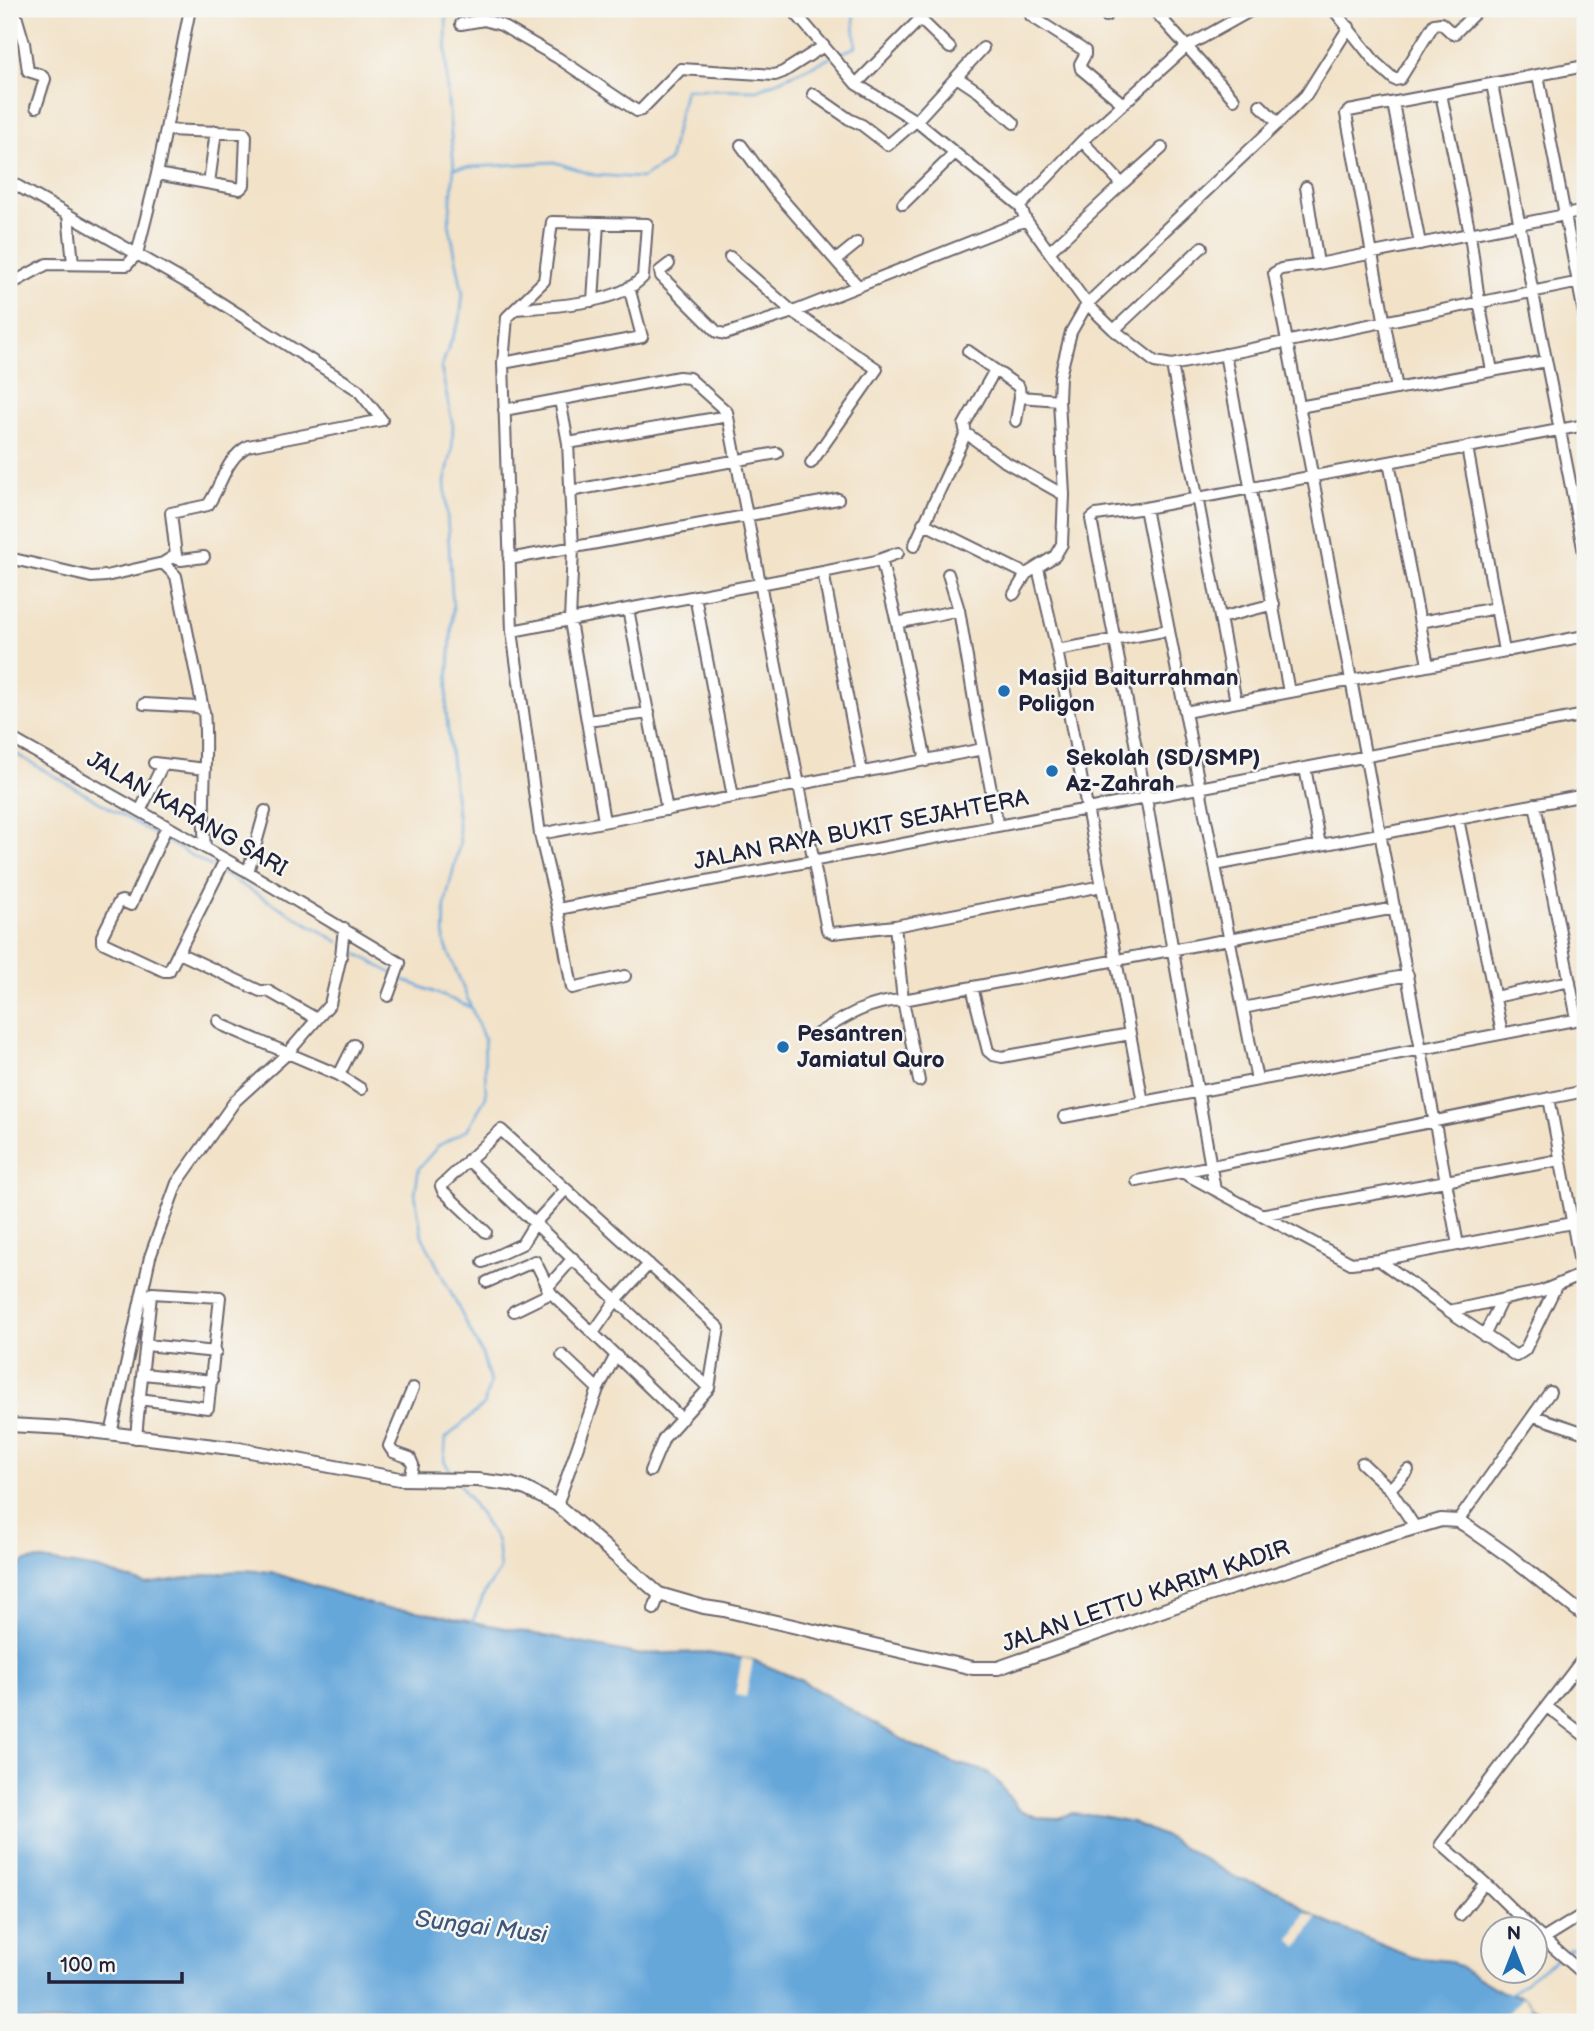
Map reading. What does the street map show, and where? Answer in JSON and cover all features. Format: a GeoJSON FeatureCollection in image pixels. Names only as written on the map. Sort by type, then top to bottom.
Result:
{"type":"FeatureCollection","features":[{"type":"Feature","properties":{"kind":"street"},"geometry":{"type":"LineString","coordinates":[[13,9],[24,43],[28,72],[41,75],[45,79],[36,107]]}},
{"type":"Feature","properties":{"kind":"street"},"geometry":{"type":"LineString","coordinates":[[9,285],[47,264],[127,265],[137,254],[157,174],[190,9]]}},
{"type":"Feature","properties":{"kind":"street"},"geometry":{"type":"LineString","coordinates":[[792,9],[856,84],[916,121],[1020,206],[1026,219],[1087,304],[1114,330],[1156,362],[1172,365],[1582,281]]}},
{"type":"Feature","properties":{"kind":"street"},"geometry":{"type":"LineString","coordinates":[[1153,9],[1234,99]]}},
{"type":"Feature","properties":{"kind":"street"},"geometry":{"type":"LineString","coordinates":[[1020,206],[1082,141],[1186,47],[1254,9]]}},
{"type":"Feature","properties":{"kind":"street"},"geometry":{"type":"LineString","coordinates":[[1333,9],[1376,63],[1393,79],[1398,80],[1434,24],[1441,23],[1452,34],[1479,9]]}},
{"type":"Feature","properties":{"kind":"street"},"geometry":{"type":"LineString","coordinates":[[1031,16],[1085,51],[1081,69],[1122,103]]}},
{"type":"Feature","properties":{"kind":"street"},"geometry":{"type":"LineString","coordinates":[[856,84],[920,19],[950,47]]}},
{"type":"Feature","properties":{"kind":"street"},"geometry":{"type":"LineString","coordinates":[[461,24],[484,20],[501,25],[558,58],[637,111],[681,69],[775,75],[826,49]]}},
{"type":"Feature","properties":{"kind":"street"},"geometry":{"type":"LineString","coordinates":[[1014,594],[1026,574],[1055,556],[1062,544],[1064,495],[1059,400],[1064,354],[1071,332],[1087,304],[1306,95],[1349,27]]}},
{"type":"Feature","properties":{"kind":"street"},"geometry":{"type":"LineString","coordinates":[[813,94],[888,145],[916,121],[984,48]]}},
{"type":"Feature","properties":{"kind":"street"},"geometry":{"type":"LineString","coordinates":[[1397,389],[1345,116],[1349,111],[1585,66]]}},
{"type":"Feature","properties":{"kind":"street"},"geometry":{"type":"LineString","coordinates":[[1538,75],[1582,281],[1585,319]]}},
{"type":"Feature","properties":{"kind":"street"},"geometry":{"type":"LineString","coordinates":[[958,78],[979,92],[1014,123]]}},
{"type":"Feature","properties":{"kind":"street"},"geometry":{"type":"LineString","coordinates":[[1492,84],[1585,558]]}},
{"type":"Feature","properties":{"kind":"street"},"geometry":{"type":"LineString","coordinates":[[1441,94],[1470,234],[1492,371]]}},
{"type":"Feature","properties":{"kind":"street"},"geometry":{"type":"LineString","coordinates":[[1393,103],[1420,244]]}},
{"type":"Feature","properties":{"kind":"street"},"geometry":{"type":"LineString","coordinates":[[1259,105],[1278,123]]}},
{"type":"Feature","properties":{"kind":"street"},"geometry":{"type":"LineString","coordinates":[[157,174],[240,189],[244,185],[246,136],[242,132],[166,130]]}},
{"type":"Feature","properties":{"kind":"street"},"geometry":{"type":"LineString","coordinates":[[209,183],[216,131]]}},
{"type":"Feature","properties":{"kind":"street"},"geometry":{"type":"LineString","coordinates":[[1082,141],[1122,184]]}},
{"type":"Feature","properties":{"kind":"street"},"geometry":{"type":"LineString","coordinates":[[741,145],[774,190],[858,286]]}},
{"type":"Feature","properties":{"kind":"street"},"geometry":{"type":"LineString","coordinates":[[1050,251],[1162,148]]}},
{"type":"Feature","properties":{"kind":"street"},"geometry":{"type":"LineString","coordinates":[[904,204],[955,153]]}},
{"type":"Feature","properties":{"kind":"street"},"geometry":{"type":"LineString","coordinates":[[9,181],[205,293],[358,390],[382,421],[247,446],[230,460],[206,506],[171,513],[174,558]]}},
{"type":"Feature","properties":{"kind":"street"},"geometry":{"type":"LineString","coordinates":[[1306,187],[1318,264]]}},
{"type":"Feature","properties":{"kind":"street"},"geometry":{"type":"LineString","coordinates":[[1458,1245],[1275,271],[1585,211]]}},
{"type":"Feature","properties":{"kind":"street"},"geometry":{"type":"LineString","coordinates":[[68,215],[73,263]]}},
{"type":"Feature","properties":{"kind":"street"},"geometry":{"type":"LineString","coordinates":[[669,264],[660,271],[661,276],[721,334],[793,312],[1026,219]]}},
{"type":"Feature","properties":{"kind":"street"},"geometry":{"type":"LineString","coordinates":[[516,309],[593,301],[629,287],[643,277],[647,224],[552,222],[544,281],[507,317],[503,363],[512,631],[540,834],[558,909],[572,988],[625,976]]}},
{"type":"Feature","properties":{"kind":"street"},"geometry":{"type":"LineString","coordinates":[[593,301],[598,223]]}},
{"type":"Feature","properties":{"kind":"street"},"geometry":{"type":"LineString","coordinates":[[836,260],[857,243]]}},
{"type":"Feature","properties":{"kind":"street"},"geometry":{"type":"LineString","coordinates":[[1114,330],[1202,247]]}},
{"type":"Feature","properties":{"kind":"street"},"geometry":{"type":"LineString","coordinates":[[730,257],[793,312],[877,369],[811,463]]}},
{"type":"Feature","properties":{"kind":"street"},"geometry":{"type":"LineString","coordinates":[[503,363],[642,337],[629,287]]}},
{"type":"Feature","properties":{"kind":"street"},"geometry":{"type":"LineString","coordinates":[[968,351],[1016,384],[1020,397],[1016,421]]}},
{"type":"Feature","properties":{"kind":"street"},"geometry":{"type":"LineString","coordinates":[[1225,354],[1289,692]]}},
{"type":"Feature","properties":{"kind":"street"},"geometry":{"type":"LineString","coordinates":[[1299,407],[1546,361]]}},
{"type":"Feature","properties":{"kind":"street"},"geometry":{"type":"LineString","coordinates":[[1172,365],[1236,702]]}},
{"type":"Feature","properties":{"kind":"street"},"geometry":{"type":"LineString","coordinates":[[914,546],[966,433],[964,425],[995,370]]}},
{"type":"Feature","properties":{"kind":"street"},"geometry":{"type":"LineString","coordinates":[[504,410],[679,377],[689,378],[729,416],[827,930],[833,933],[895,926],[1102,886]]}},
{"type":"Feature","properties":{"kind":"street"},"geometry":{"type":"LineString","coordinates":[[1020,397],[1059,400]]}},
{"type":"Feature","properties":{"kind":"street"},"geometry":{"type":"LineString","coordinates":[[559,400],[568,443],[573,548],[570,621],[604,821]]}},
{"type":"Feature","properties":{"kind":"street"},"geometry":{"type":"LineString","coordinates":[[568,443],[729,416]]}},
{"type":"Feature","properties":{"kind":"street"},"geometry":{"type":"LineString","coordinates":[[1215,1190],[1146,798],[1091,519],[1096,515],[1585,425]]}},
{"type":"Feature","properties":{"kind":"street"},"geometry":{"type":"LineString","coordinates":[[966,433],[1002,460],[1064,495]]}},
{"type":"Feature","properties":{"kind":"street"},"geometry":{"type":"LineString","coordinates":[[1467,447],[1504,651]]}},
{"type":"Feature","properties":{"kind":"street"},"geometry":{"type":"LineString","coordinates":[[570,491],[777,453]]}},
{"type":"Feature","properties":{"kind":"street"},"geometry":{"type":"LineString","coordinates":[[1389,462],[1428,665]]}},
{"type":"Feature","properties":{"kind":"street"},"geometry":{"type":"LineString","coordinates":[[509,559],[838,499]]}},
{"type":"Feature","properties":{"kind":"street"},"geometry":{"type":"LineString","coordinates":[[1145,508],[1257,1080]]}},
{"type":"Feature","properties":{"kind":"street"},"geometry":{"type":"LineString","coordinates":[[923,523],[1026,574]]}},
{"type":"Feature","properties":{"kind":"street"},"geometry":{"type":"LineString","coordinates":[[512,631],[823,572],[898,553]]}},
{"type":"Feature","properties":{"kind":"street"},"geometry":{"type":"LineString","coordinates":[[9,558],[91,577],[163,563],[174,558],[204,557]]}},
{"type":"Feature","properties":{"kind":"street"},"geometry":{"type":"LineString","coordinates":[[881,559],[926,761]]}},
{"type":"Feature","properties":{"kind":"street"},"geometry":{"type":"LineString","coordinates":[[163,563],[176,576],[203,709],[207,742],[202,822],[205,848]]}},
{"type":"Feature","properties":{"kind":"street"},"geometry":{"type":"LineString","coordinates":[[1038,568],[1057,650],[1143,1102]]}},
{"type":"Feature","properties":{"kind":"street"},"geometry":{"type":"LineString","coordinates":[[823,572],[862,773]]}},
{"type":"Feature","properties":{"kind":"street"},"geometry":{"type":"LineString","coordinates":[[948,574],[959,610],[998,825]]}},
{"type":"Feature","properties":{"kind":"street"},"geometry":{"type":"LineString","coordinates":[[695,596],[733,797]]}},
{"type":"Feature","properties":{"kind":"street"},"geometry":{"type":"LineString","coordinates":[[1220,618],[1274,604]]}},
{"type":"Feature","properties":{"kind":"street"},"geometry":{"type":"LineString","coordinates":[[1420,622],[1496,608]]}},
{"type":"Feature","properties":{"kind":"street"},"geometry":{"type":"LineString","coordinates":[[628,609],[667,810]]}},
{"type":"Feature","properties":{"kind":"street"},"geometry":{"type":"LineString","coordinates":[[897,623],[959,610]]}},
{"type":"Feature","properties":{"kind":"street"},"geometry":{"type":"LineString","coordinates":[[1057,650],[1169,630]]}},
{"type":"Feature","properties":{"kind":"street"},"geometry":{"type":"LineString","coordinates":[[1185,712],[1585,636]]}},
{"type":"Feature","properties":{"kind":"street"},"geometry":{"type":"LineString","coordinates":[[144,704],[203,709]]}},
{"type":"Feature","properties":{"kind":"street"},"geometry":{"type":"LineString","coordinates":[[587,721],[649,713]]}},
{"type":"Feature","properties":{"kind":"street","name":"JALAN RAYA BUKIT SEJAHTERA"},"geometry":{"type":"LineString","coordinates":[[558,909],[1585,715]]}},
{"type":"Feature","properties":{"kind":"street","name":"JALAN KARANG SARI"},"geometry":{"type":"LineString","coordinates":[[9,737],[140,811],[166,829],[205,848],[223,862],[248,872],[344,932],[400,963],[388,996]]}},
{"type":"Feature","properties":{"kind":"street"},"geometry":{"type":"LineString","coordinates":[[540,834],[983,749]]}},
{"type":"Feature","properties":{"kind":"street"},"geometry":{"type":"LineString","coordinates":[[140,811],[158,763],[205,769]]}},
{"type":"Feature","properties":{"kind":"street"},"geometry":{"type":"LineString","coordinates":[[1305,768],[1320,845]]}},
{"type":"Feature","properties":{"kind":"street"},"geometry":{"type":"LineString","coordinates":[[1215,865],[1585,795]]}},
{"type":"Feature","properties":{"kind":"street"},"geometry":{"type":"LineString","coordinates":[[1064,1117],[1581,1018],[1570,981],[1535,804]]}},
{"type":"Feature","properties":{"kind":"street"},"geometry":{"type":"LineString","coordinates":[[248,872],[265,810]]}},
{"type":"Feature","properties":{"kind":"street"},"geometry":{"type":"LineString","coordinates":[[1458,819],[1503,1033]]}},
{"type":"Feature","properties":{"kind":"street"},"geometry":{"type":"LineString","coordinates":[[166,829],[131,905],[120,901],[102,942],[167,972],[223,862]]}},
{"type":"Feature","properties":{"kind":"street"},"geometry":{"type":"LineString","coordinates":[[814,1036],[869,1004],[903,1000],[1395,908]]}},
{"type":"Feature","properties":{"kind":"street"},"geometry":{"type":"LineString","coordinates":[[895,926],[903,1000],[919,1081]]}},
{"type":"Feature","properties":{"kind":"street"},"geometry":{"type":"LineString","coordinates":[[111,1434],[150,1256],[177,1183],[235,1101],[286,1054],[332,1001],[344,932]]}},
{"type":"Feature","properties":{"kind":"street"},"geometry":{"type":"LineString","coordinates":[[178,953],[260,991],[268,991],[317,1019]]}},
{"type":"Feature","properties":{"kind":"street"},"geometry":{"type":"LineString","coordinates":[[1243,1007],[1408,975]]}},
{"type":"Feature","properties":{"kind":"street"},"geometry":{"type":"LineString","coordinates":[[1495,997],[1570,981]]}},
{"type":"Feature","properties":{"kind":"street"},"geometry":{"type":"LineString","coordinates":[[972,987],[988,1051],[993,1055],[1002,1057],[1130,1034]]}},
{"type":"Feature","properties":{"kind":"street"},"geometry":{"type":"LineString","coordinates":[[218,1021],[286,1054],[339,1075],[362,1089]]}},
{"type":"Feature","properties":{"kind":"street"},"geometry":{"type":"LineString","coordinates":[[339,1075],[354,1045]]}},
{"type":"Feature","properties":{"kind":"street"},"geometry":{"type":"LineString","coordinates":[[1136,1181],[1585,1091]]}},
{"type":"Feature","properties":{"kind":"street"},"geometry":{"type":"LineString","coordinates":[[1449,1311],[1542,1291],[1584,1273],[1549,1098]]}},
{"type":"Feature","properties":{"kind":"street"},"geometry":{"type":"LineString","coordinates":[[486,1232],[442,1189],[443,1183],[501,1130],[719,1329],[709,1388],[660,1444],[650,1471]]}},
{"type":"Feature","properties":{"kind":"street"},"geometry":{"type":"LineString","coordinates":[[468,1160],[709,1388]]}},
{"type":"Feature","properties":{"kind":"street"},"geometry":{"type":"LineString","coordinates":[[1260,1214],[1560,1160]]}},
{"type":"Feature","properties":{"kind":"street"},"geometry":{"type":"LineString","coordinates":[[1182,1172],[1347,1262],[1379,1260],[1572,1223]]}},
{"type":"Feature","properties":{"kind":"street"},"geometry":{"type":"LineString","coordinates":[[482,1262],[522,1244],[536,1223],[566,1189]]}},
{"type":"Feature","properties":{"kind":"street"},"geometry":{"type":"LineString","coordinates":[[514,1311],[549,1290],[573,1258]]}},
{"type":"Feature","properties":{"kind":"street"},"geometry":{"type":"LineString","coordinates":[[1379,1260],[1512,1355],[1523,1353],[1556,1286]]}},
{"type":"Feature","properties":{"kind":"street"},"geometry":{"type":"LineString","coordinates":[[487,1282],[534,1261],[549,1290],[682,1419]]}},
{"type":"Feature","properties":{"kind":"street"},"geometry":{"type":"LineString","coordinates":[[593,1333],[617,1299],[649,1264]]}},
{"type":"Feature","properties":{"kind":"street"},"geometry":{"type":"LineString","coordinates":[[136,1437],[139,1399],[151,1295],[153,1292],[219,1297],[222,1300],[210,1405],[206,1409],[139,1399]]}},
{"type":"Feature","properties":{"kind":"street"},"geometry":{"type":"LineString","coordinates":[[1484,1336],[1501,1301]]}},
{"type":"Feature","properties":{"kind":"street"},"geometry":{"type":"LineString","coordinates":[[146,1345],[216,1352]]}},
{"type":"Feature","properties":{"kind":"street"},"geometry":{"type":"LineString","coordinates":[[562,1355],[598,1389]]}},
{"type":"Feature","properties":{"kind":"street"},"geometry":{"type":"LineString","coordinates":[[557,1505],[598,1389],[616,1355]]}},
{"type":"Feature","properties":{"kind":"street"},"geometry":{"type":"LineString","coordinates":[[143,1374],[212,1381]]}},
{"type":"Feature","properties":{"kind":"street"},"geometry":{"type":"LineString","coordinates":[[410,1480],[413,1465],[410,1458],[393,1452],[389,1446],[413,1388]]}},
{"type":"Feature","properties":{"kind":"street"},"geometry":{"type":"LineString","coordinates":[[1550,1392],[1458,1521],[1509,1556],[1585,1616]]}},
{"type":"Feature","properties":{"kind":"street"},"geometry":{"type":"LineString","coordinates":[[1534,1416],[1585,1433]]}},
{"type":"Feature","properties":{"kind":"street","name":"JALAN LETTU KARIM KADIR"},"geometry":{"type":"LineString","coordinates":[[9,1425],[66,1428],[249,1451],[410,1480],[477,1480],[526,1489],[557,1505],[659,1594],[704,1608],[724,1610],[973,1668],[991,1669],[1415,1527],[1441,1520],[1458,1521]]}},
{"type":"Feature","properties":{"kind":"street"},"geometry":{"type":"LineString","coordinates":[[1362,1463],[1390,1489],[1415,1527]]}},
{"type":"Feature","properties":{"kind":"street"},"geometry":{"type":"LineString","coordinates":[[1390,1489],[1408,1470]]}},
{"type":"Feature","properties":{"kind":"street"},"geometry":{"type":"LineString","coordinates":[[654,1609],[659,1594]]}},
{"type":"Feature","properties":{"kind":"street"},"geometry":{"type":"LineString","coordinates":[[1520,1916],[1441,1844],[1585,1656]]}},
{"type":"Feature","properties":{"kind":"street"},"geometry":{"type":"LineString","coordinates":[[1547,1707],[1585,1736]]}},
{"type":"Feature","properties":{"kind":"street"},"geometry":{"type":"LineString","coordinates":[[1460,1915],[1485,1882]]}},
{"type":"Feature","properties":{"kind":"street"},"geometry":{"type":"LineString","coordinates":[[1548,1928],[1585,1913]]}},
{"type":"Feature","properties":{"kind":"street"},"geometry":{"type":"LineString","coordinates":[[1548,1943],[1585,1975]]}},
{"type":"Feature","properties":{"kind":"water","name":"Sungai Musi"},"geometry":{"type":"Polygon","coordinates":[[[42,1560],[98,1569],[145,1584],[242,1570],[271,1572],[383,1608],[417,1611],[637,1654],[702,1652],[753,1660],[800,1680],[916,1747],[955,1763],[985,1771],[998,1782],[1018,1809],[1037,1817],[1058,1818],[1071,1813],[1132,1822],[1166,1837],[1239,1879],[1279,1891],[1317,1918],[1411,1957],[1450,1961],[1478,1978],[1478,1986],[1492,1986],[1523,1997],[1532,2006],[1560,2022],[9,2022],[9,1572],[26,1561],[42,1560]]]}},
{"type":"Feature","properties":{"kind":"pier"},"geometry":{"type":"Polygon","coordinates":[[[742,1658],[753,1660],[746,1697],[735,1695],[742,1658]]]}},
{"type":"Feature","properties":{"kind":"pier"},"geometry":{"type":"Polygon","coordinates":[[[1306,1913],[1317,1918],[1298,1948],[1290,1940],[1306,1913]]]}},
{"type":"Feature","properties":{"kind":"pier"},"geometry":{"type":"Polygon","coordinates":[[[1523,1997],[1532,2006],[1517,2022],[1500,2022],[1523,1997]]]}},
{"type":"Feature","properties":{"kind":"waterway"},"geometry":{"type":"LineString","coordinates":[[446,9],[447,90],[454,168],[449,223],[463,294],[460,318],[441,368],[453,426],[452,450],[445,482],[453,609],[446,711],[460,842],[445,904],[444,941],[484,1039],[486,1097],[467,1130],[438,1146],[419,1168],[415,1193],[422,1236],[482,1354],[490,1382],[484,1405],[446,1438],[444,1461],[453,1475]]}},
{"type":"Feature","properties":{"kind":"waterway"},"geometry":{"type":"LineString","coordinates":[[836,55],[856,47],[853,9]]}},
{"type":"Feature","properties":{"kind":"waterway"},"geometry":{"type":"LineString","coordinates":[[983,9],[998,9]]}},
{"type":"Feature","properties":{"kind":"waterway"},"geometry":{"type":"LineString","coordinates":[[456,168],[554,162],[594,175],[642,178],[669,161],[685,89],[757,90],[830,58]]}},
{"type":"Feature","properties":{"kind":"waterway"},"geometry":{"type":"LineString","coordinates":[[9,750],[158,836]]}},
{"type":"Feature","properties":{"kind":"waterway"},"geometry":{"type":"LineString","coordinates":[[163,839],[215,869]]}},
{"type":"Feature","properties":{"kind":"waterway"},"geometry":{"type":"LineString","coordinates":[[221,873],[339,942]]}},
{"type":"Feature","properties":{"kind":"waterway"},"geometry":{"type":"LineString","coordinates":[[344,946],[393,974]]}},
{"type":"Feature","properties":{"kind":"waterway"},"geometry":{"type":"LineString","coordinates":[[399,978],[470,1007]]}},
{"type":"Feature","properties":{"kind":"waterway"},"geometry":{"type":"LineString","coordinates":[[459,1483],[497,1541],[500,1570],[485,1592],[471,1625]]}},
{"type":"Feature","properties":{"kind":"waterway"},"geometry":{"type":"LineString","coordinates":[[1565,1952],[1571,1948],[1585,1949]]}},
{"type":"Feature","properties":{"kind":"waterway"},"geometry":{"type":"LineString","coordinates":[[1509,1994],[1560,1956]]}},
{"type":"Feature","properties":{"kind":"place","name":"Masjid Baiturrahman Poligon"},"geometry":{"type":"Point","coordinates":[1004,691]}},
{"type":"Feature","properties":{"kind":"place","name":"Sekolah (SD/SMP) Az-Zahrah"},"geometry":{"type":"Point","coordinates":[1052,771]}},
{"type":"Feature","properties":{"kind":"place","name":"Pesantren Jamiatul Quro"},"geometry":{"type":"Point","coordinates":[783,1047]}}]}
